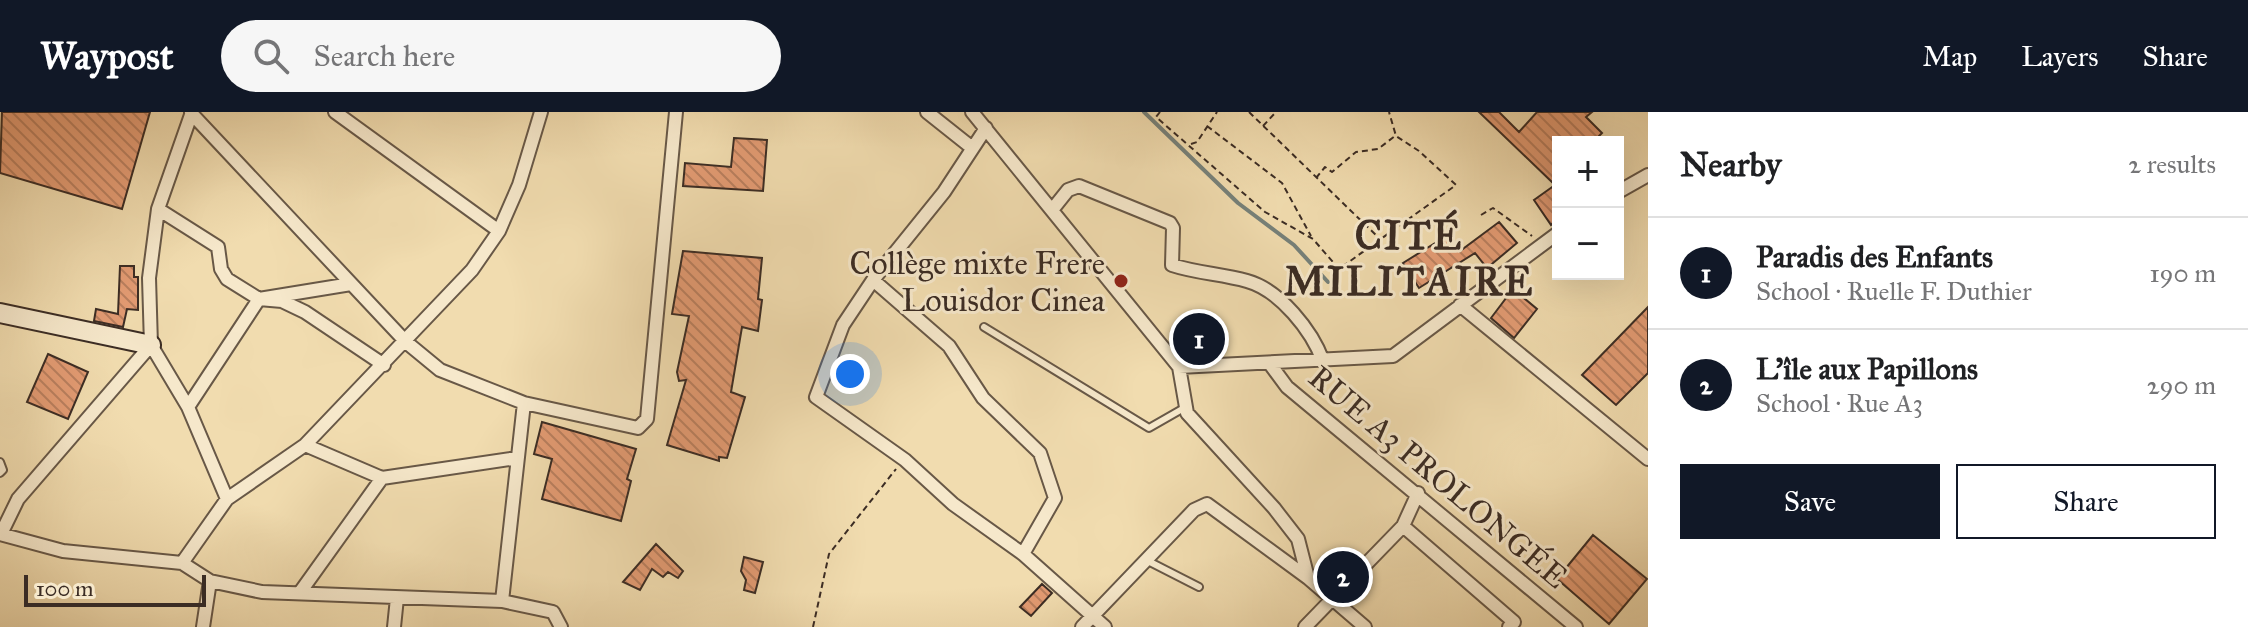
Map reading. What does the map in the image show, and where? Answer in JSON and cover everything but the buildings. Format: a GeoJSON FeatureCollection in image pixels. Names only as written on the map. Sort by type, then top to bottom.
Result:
{"type":"FeatureCollection","features":[{"type":"Feature","properties":{"kind":"street"},"geometry":{"type":"LineString","coordinates":[[227,499],[188,407],[151,345],[149,278],[158,209],[192,112],[406,342],[440,370],[524,403],[638,428],[647,419],[676,112]]}},
{"type":"Feature","properties":{"kind":"street"},"geometry":{"type":"LineString","coordinates":[[335,112],[499,231]]}},
{"type":"Feature","properties":{"kind":"street"},"geometry":{"type":"LineString","coordinates":[[182,563],[227,499],[305,445],[472,270],[499,231],[519,185],[541,112]]}},
{"type":"Feature","properties":{"kind":"street"},"geometry":{"type":"LineString","coordinates":[[927,112],[971,147]]}},
{"type":"Feature","properties":{"kind":"street"},"geometry":{"type":"LineString","coordinates":[[972,112],[1179,367],[1184,408],[1298,539],[1308,578]]}},
{"type":"Feature","properties":{"kind":"street"},"geometry":{"type":"LineString","coordinates":[[986,128],[944,192],[873,280],[843,325],[816,397],[905,460],[953,504],[1023,554],[1105,627]]}},
{"type":"Feature","properties":{"kind":"street"},"geometry":{"type":"LineString","coordinates":[[1624,189],[1648,175]]}},
{"type":"Feature","properties":{"kind":"street"},"geometry":{"type":"LineString","coordinates":[[1052,210],[1068,190],[1079,186],[1170,223],[1173,228],[1172,265],[1251,282],[1298,316],[1315,340],[1323,361]]}},
{"type":"Feature","properties":{"kind":"street"},"geometry":{"type":"LineString","coordinates":[[158,209],[218,247],[221,269],[227,279],[259,299],[282,301],[305,312],[384,365]]}},
{"type":"Feature","properties":{"kind":"street"},"geometry":{"type":"LineString","coordinates":[[1179,367],[1393,356],[1552,237]]}},
{"type":"Feature","properties":{"kind":"street"},"geometry":{"type":"LineString","coordinates":[[873,280],[949,346],[983,398],[1044,459],[1055,498],[1023,554]]}},
{"type":"Feature","properties":{"kind":"street"},"geometry":{"type":"LineString","coordinates":[[188,407],[259,299],[351,284]]}},
{"type":"Feature","properties":{"kind":"street"},"geometry":{"type":"LineString","coordinates":[[1460,305],[1648,459]]}},
{"type":"Feature","properties":{"kind":"street"},"geometry":{"type":"LineString","coordinates":[[0,313],[151,345]]}},
{"type":"Feature","properties":{"kind":"street"},"geometry":{"type":"LineString","coordinates":[[151,345],[18,499],[0,534],[63,551],[182,563],[210,581],[262,592],[301,591],[502,601],[553,612],[561,627]]}},
{"type":"Feature","properties":{"kind":"street","name":"RUE A3 PROLONGÉE"},"geometry":{"type":"LineString","coordinates":[[1270,364],[1287,387],[1576,627]]}},
{"type":"Feature","properties":{"kind":"street"},"geometry":{"type":"LineString","coordinates":[[502,601],[524,403]]}},
{"type":"Feature","properties":{"kind":"street"},"geometry":{"type":"LineString","coordinates":[[305,445],[382,478],[517,458]]}},
{"type":"Feature","properties":{"kind":"street"},"geometry":{"type":"LineString","coordinates":[[301,591],[382,478]]}},
{"type":"Feature","properties":{"kind":"street"},"geometry":{"type":"LineString","coordinates":[[1305,627],[1403,526],[1418,493]]}},
{"type":"Feature","properties":{"kind":"street"},"geometry":{"type":"LineString","coordinates":[[1082,627],[1194,510],[1207,504],[1308,578],[1365,627]]}},
{"type":"Feature","properties":{"kind":"street"},"geometry":{"type":"LineString","coordinates":[[1403,526],[1514,622],[1509,627]]}},
{"type":"Feature","properties":{"kind":"street"},"geometry":{"type":"LineString","coordinates":[[203,627],[210,581]]}},
{"type":"Feature","properties":{"kind":"street"},"geometry":{"type":"LineString","coordinates":[[394,627],[397,598]]}},
{"type":"Feature","properties":{"kind":"lane"},"geometry":{"type":"LineString","coordinates":[[984,327],[1149,428],[1184,408]]}},
{"type":"Feature","properties":{"kind":"lane"},"geometry":{"type":"LineString","coordinates":[[0,462],[3,470],[0,473]]}},
{"type":"Feature","properties":{"kind":"lane"},"geometry":{"type":"LineString","coordinates":[[1148,561],[1199,587]]}},
{"type":"Feature","properties":{"kind":"path"},"geometry":{"type":"LineString","coordinates":[[1160,112],[1156,117],[1265,212],[1313,239]]}},
{"type":"Feature","properties":{"kind":"path"},"geometry":{"type":"LineString","coordinates":[[1189,145],[1197,142],[1217,112]]}},
{"type":"Feature","properties":{"kind":"path"},"geometry":{"type":"LineString","coordinates":[[1249,112],[1381,239]]}},
{"type":"Feature","properties":{"kind":"path"},"geometry":{"type":"LineString","coordinates":[[1263,127],[1276,112]]}},
{"type":"Feature","properties":{"kind":"path"},"geometry":{"type":"LineString","coordinates":[[1207,126],[1282,183],[1313,239],[1339,269],[1456,185],[1419,151],[1396,136],[1389,112]]}},
{"type":"Feature","properties":{"kind":"path"},"geometry":{"type":"LineString","coordinates":[[1315,178],[1325,167],[1332,172],[1356,152],[1378,149],[1396,136]]}},
{"type":"Feature","properties":{"kind":"path"},"geometry":{"type":"LineString","coordinates":[[1481,215],[1493,208],[1542,244]]}},
{"type":"Feature","properties":{"kind":"path"},"geometry":{"type":"LineString","coordinates":[[813,627],[829,554],[878,488],[905,460]]}},
{"type":"Feature","properties":{"kind":"waterway"},"geometry":{"type":"LineString","coordinates":[[1144,112],[1238,203],[1294,245],[1328,282]]}},
{"type":"Feature","properties":{"kind":"place","name":"Collège mixte Frere Louisdor Cinea"},"geometry":{"type":"Point","coordinates":[1121,281]}},
{"type":"Feature","properties":{"kind":"place","name":"Paradis des Enfants"},"geometry":{"type":"Point","coordinates":[1199,339]}},
{"type":"Feature","properties":{"kind":"place","name":"L'île aux Papillons"},"geometry":{"type":"Point","coordinates":[1343,577]}},
{"type":"Feature","properties":{"kind":"district","name":"CITÉ MILITAIRE"},"geometry":{"type":"Point","coordinates":[1409,258]}}]}
